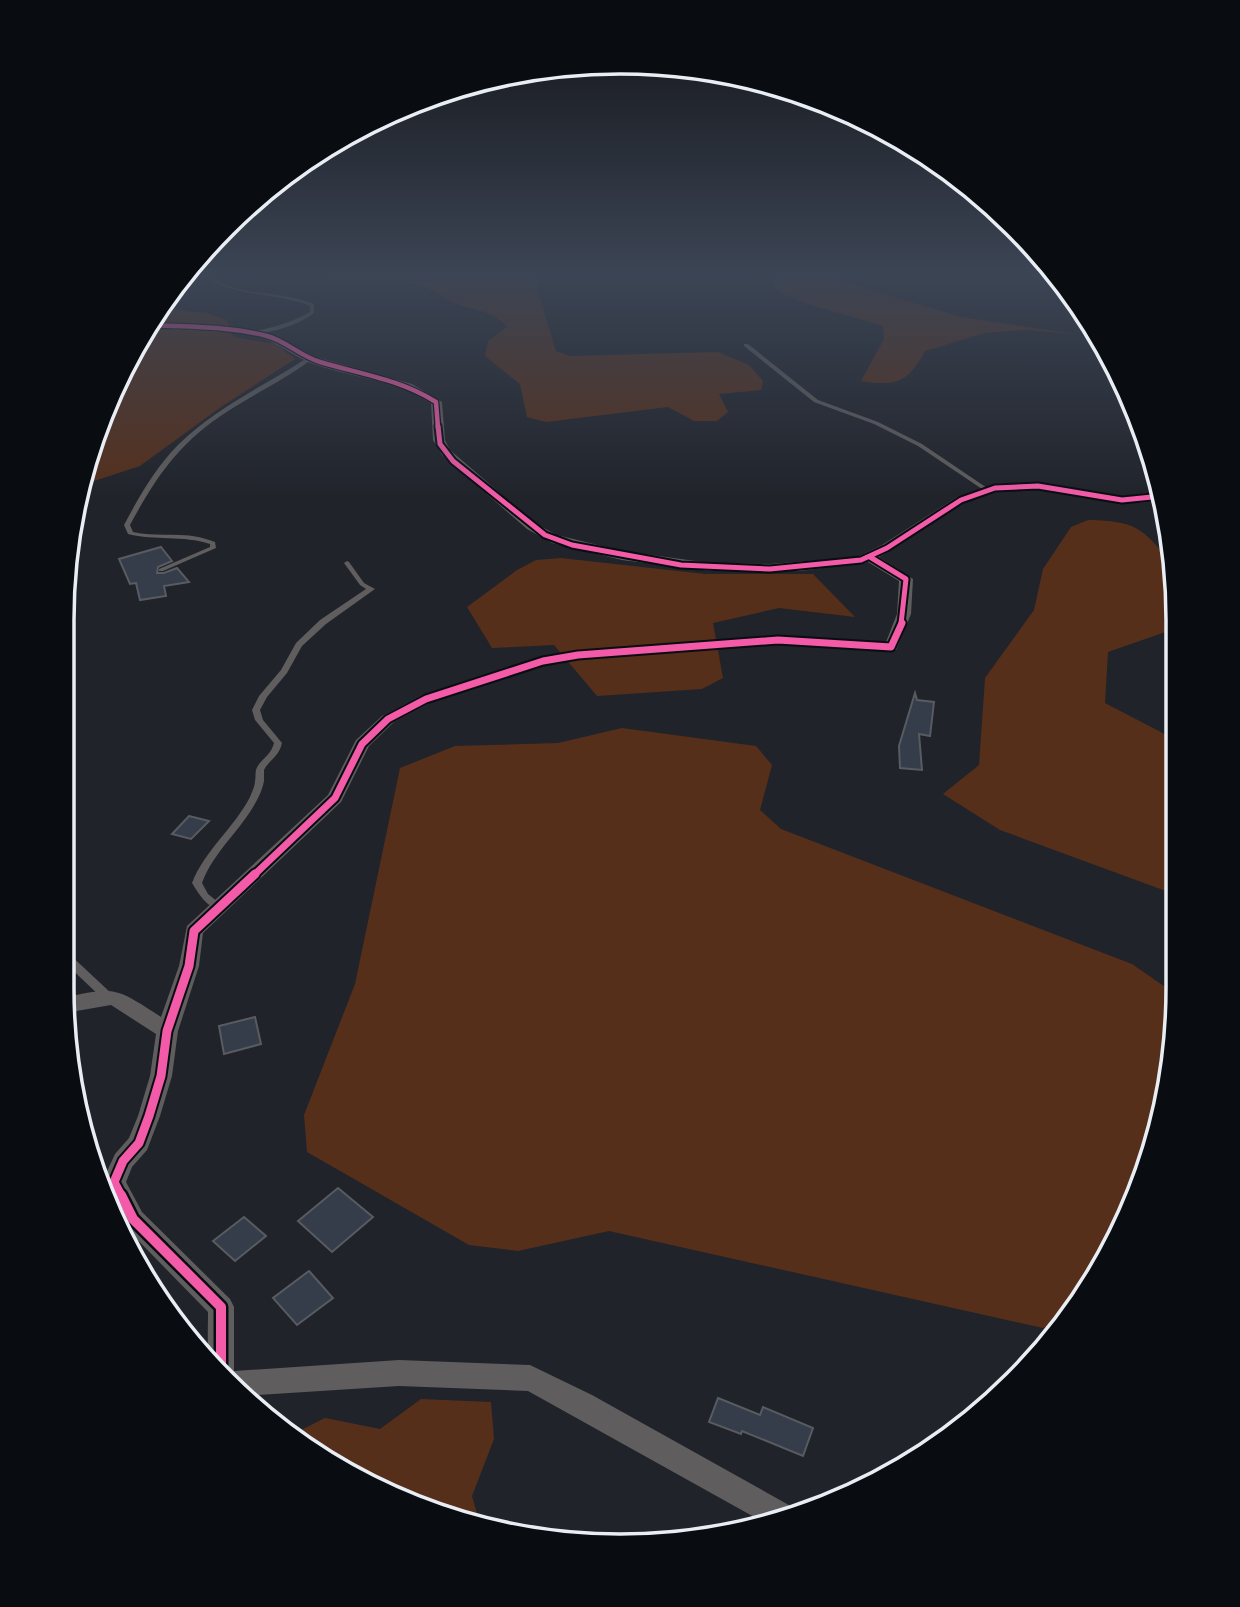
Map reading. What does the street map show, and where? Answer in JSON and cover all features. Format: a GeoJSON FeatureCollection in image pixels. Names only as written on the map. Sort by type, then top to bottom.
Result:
{"type":"FeatureCollection","features":[{"type":"Feature","properties":{"kind":"street"},"geometry":{"type":"LineString","coordinates":[[295,348],[309,359],[390,378],[416,388],[436,402],[440,417],[440,443],[455,462],[502,499],[528,524],[555,540],[619,556],[665,564],[711,567],[808,567],[870,557],[956,503],[987,490],[1047,486],[1115,500],[1153,499]]}},
{"type":"Feature","properties":{"kind":"street"},"geometry":{"type":"LineString","coordinates":[[221,1359],[221,1307],[133,1219],[114,1182],[123,1161],[139,1143],[149,1116],[161,1076],[167,1031],[189,966],[194,931],[335,798],[362,744],[388,719],[426,699],[543,661],[578,655],[778,640],[891,647],[899,633],[907,607],[906,579],[870,557]]}},
{"type":"Feature","properties":{"kind":"street"},"geometry":{"type":"LineString","coordinates":[[74,1003],[108,996],[167,1031]]}},
{"type":"Feature","properties":{"kind":"street"},"geometry":{"type":"LineString","coordinates":[[244,1383],[399,1373],[530,1378],[582,1404],[772,1511]]}},
{"type":"Feature","properties":{"kind":"lane"},"geometry":{"type":"LineString","coordinates":[[750,348],[816,401],[876,423],[920,445],[987,490]]}},
{"type":"Feature","properties":{"kind":"lane"},"geometry":{"type":"LineString","coordinates":[[161,570],[213,548],[214,543],[181,534],[138,536],[131,533],[127,525],[169,459],[182,443],[219,415],[309,359]]}},
{"type":"Feature","properties":{"kind":"lane"},"geometry":{"type":"LineString","coordinates":[[218,906],[205,896],[197,883],[200,869],[257,792],[262,779],[260,770],[276,751],[278,743],[259,720],[256,710],[299,645],[323,622],[370,589],[362,584],[347,562]]}},
{"type":"Feature","properties":{"kind":"lane"},"geometry":{"type":"LineString","coordinates":[[74,965],[108,996]]}},
{"type":"Feature","properties":{"kind":"shaded area"},"geometry":{"type":"Polygon","coordinates":[[[146,348],[281,348],[295,359],[221,407],[140,466],[91,482],[115,411],[146,348]]]}},
{"type":"Feature","properties":{"kind":"shaded area"},"geometry":{"type":"Polygon","coordinates":[[[487,348],[555,348],[556,351],[570,356],[718,352],[749,365],[763,381],[761,390],[719,394],[728,412],[717,421],[694,421],[668,407],[546,422],[527,417],[520,384],[485,356],[487,348]]]}},
{"type":"Feature","properties":{"kind":"shaded area"},"geometry":{"type":"Polygon","coordinates":[[[879,348],[935,348],[925,351],[913,370],[900,380],[884,383],[861,381],[879,348]]]}},
{"type":"Feature","properties":{"kind":"shaded area"},"geometry":{"type":"Polygon","coordinates":[[[1088,520],[1129,525],[1146,535],[1162,552],[1166,632],[1108,652],[1105,703],[1166,735],[1166,891],[1000,830],[943,794],[979,765],[985,678],[1034,610],[1043,569],[1071,527],[1088,520]]]}},
{"type":"Feature","properties":{"kind":"shaded area"},"geometry":{"type":"Polygon","coordinates":[[[561,558],[705,574],[813,574],[855,617],[779,608],[713,623],[723,678],[702,689],[597,696],[554,645],[492,648],[467,607],[517,570],[536,560],[561,558]]]}},
{"type":"Feature","properties":{"kind":"shaded area"},"geometry":{"type":"Polygon","coordinates":[[[622,728],[756,746],[772,765],[760,810],[781,829],[1132,964],[1166,987],[1162,1058],[1148,1128],[1137,1163],[1110,1229],[1074,1291],[1050,1324],[1043,1328],[609,1231],[518,1251],[469,1245],[307,1152],[304,1115],[355,984],[400,768],[455,746],[558,743],[622,728]]]}},
{"type":"Feature","properties":{"kind":"shaded area"},"geometry":{"type":"Polygon","coordinates":[[[421,1399],[491,1402],[494,1439],[472,1496],[477,1514],[411,1492],[378,1477],[300,1430],[325,1418],[380,1429],[421,1399]]]}},
{"type":"Feature","properties":{"kind":"building"},"geometry":{"type":"Polygon","coordinates":[[[161,547],[172,561],[158,567],[157,573],[177,568],[189,582],[164,586],[166,596],[140,600],[136,583],[130,584],[119,559],[161,547]]]}},
{"type":"Feature","properties":{"kind":"building"},"geometry":{"type":"Polygon","coordinates":[[[915,693],[917,700],[934,702],[930,736],[919,734],[922,770],[900,768],[899,746],[915,693]]]}},
{"type":"Feature","properties":{"kind":"building"},"geometry":{"type":"Polygon","coordinates":[[[189,816],[209,821],[191,839],[172,834],[189,816]]]}},
{"type":"Feature","properties":{"kind":"building"},"geometry":{"type":"Polygon","coordinates":[[[255,1017],[261,1044],[224,1054],[219,1026],[255,1017]]]}},
{"type":"Feature","properties":{"kind":"building"},"geometry":{"type":"Polygon","coordinates":[[[338,1188],[373,1217],[332,1252],[298,1221],[338,1188]]]}},
{"type":"Feature","properties":{"kind":"building"},"geometry":{"type":"Polygon","coordinates":[[[244,1217],[266,1236],[235,1261],[213,1241],[244,1217]]]}},
{"type":"Feature","properties":{"kind":"building"},"geometry":{"type":"Polygon","coordinates":[[[309,1271],[333,1298],[297,1325],[273,1298],[309,1271]]]}},
{"type":"Feature","properties":{"kind":"building"},"geometry":{"type":"Polygon","coordinates":[[[718,1398],[760,1415],[763,1407],[813,1428],[803,1456],[742,1431],[741,1434],[709,1422],[718,1398]]]}},
{"type":"Feature","properties":{"kind":"cycle path"},"geometry":{"type":"LineString","coordinates":[[292,348],[313,360],[408,387],[436,402],[439,440],[446,453],[531,526],[557,540],[622,556],[681,565],[740,569],[800,567],[856,561],[887,548],[961,500],[995,488],[1038,486],[1122,500],[1152,498]]}},
{"type":"Feature","properties":{"kind":"cycle path"},"geometry":{"type":"LineString","coordinates":[[221,1359],[221,1307],[133,1219],[114,1182],[123,1161],[139,1143],[149,1116],[161,1076],[167,1031],[189,966],[194,931],[335,798],[362,744],[388,719],[426,699],[485,679],[543,661],[578,655],[778,640],[891,647],[904,614],[906,579],[870,557]]}}]}
